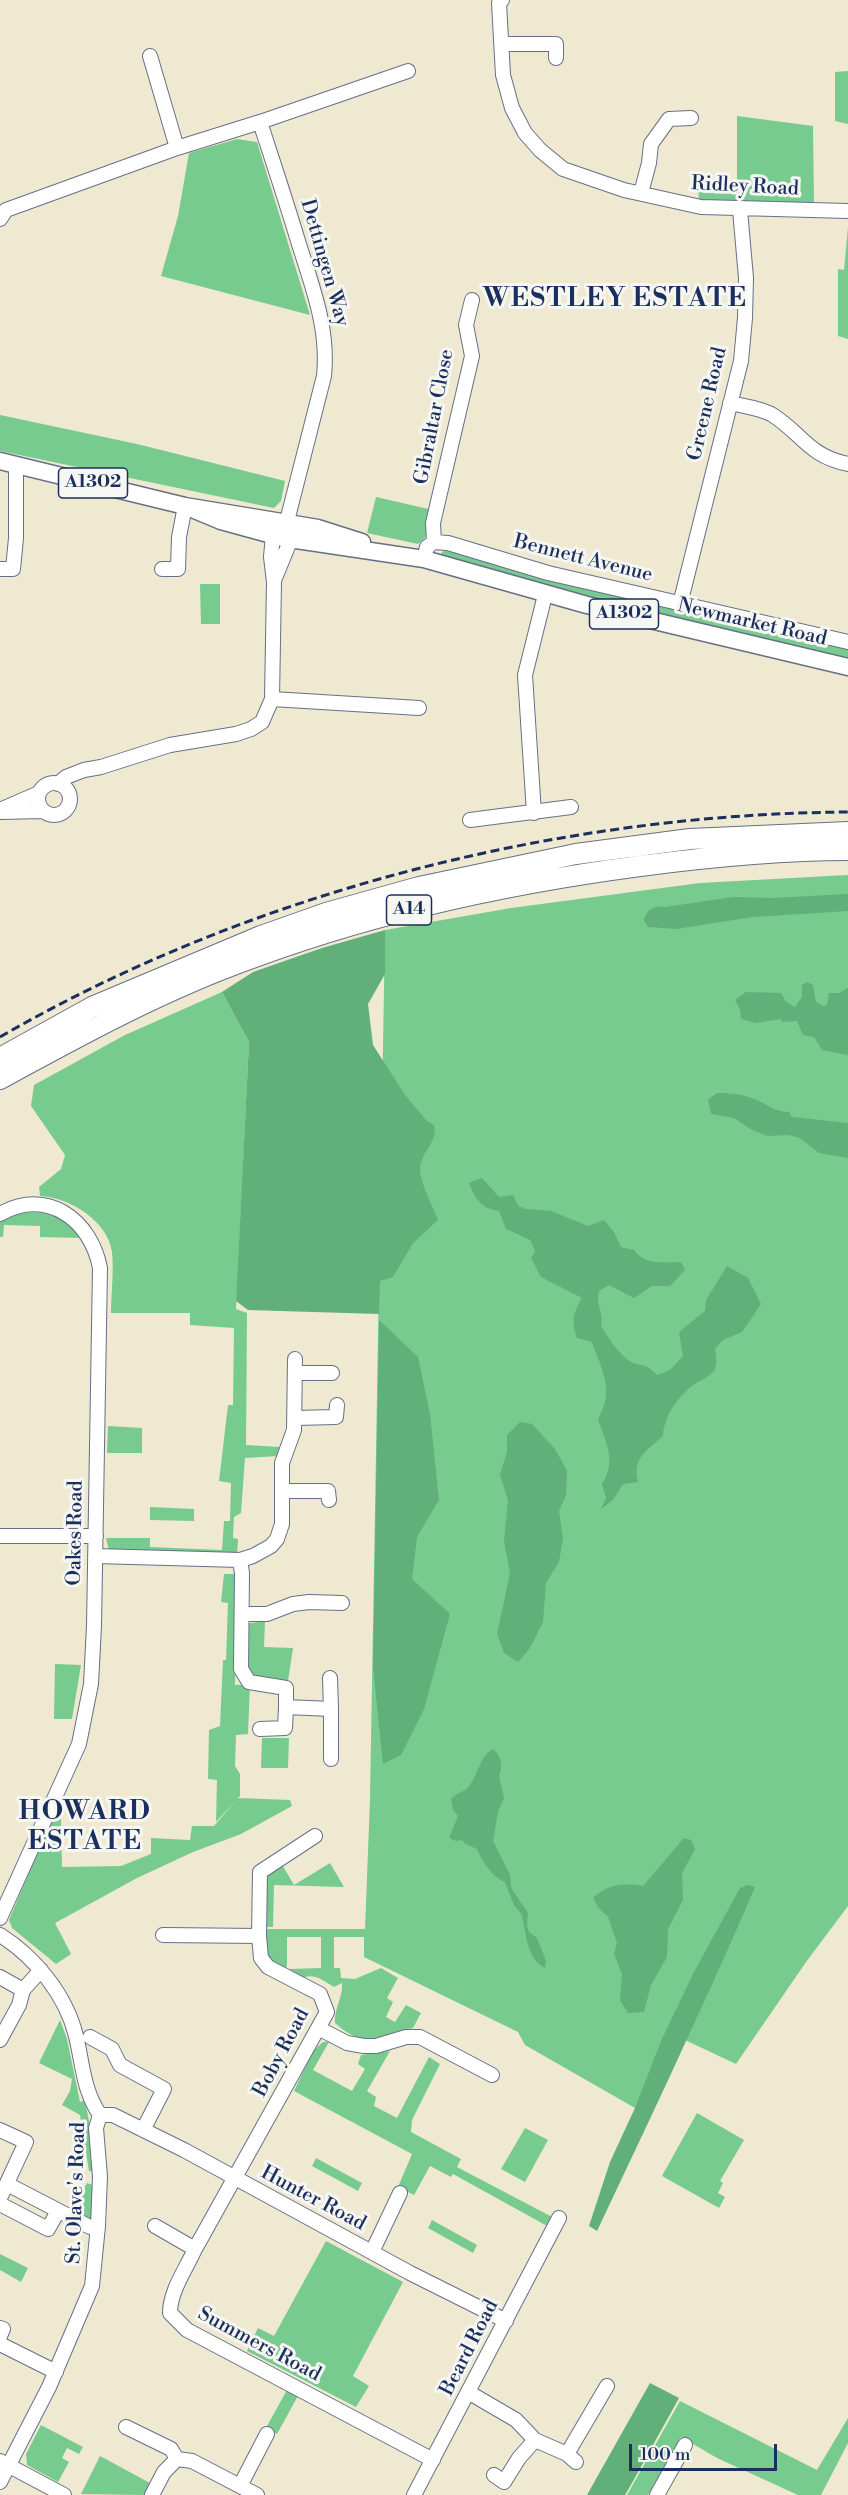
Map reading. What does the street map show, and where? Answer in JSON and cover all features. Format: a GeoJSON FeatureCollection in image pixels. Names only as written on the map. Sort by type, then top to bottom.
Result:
{"type":"FeatureCollection","features":[{"type":"Feature","properties":{"kind":"highway","name":"A14"},"geometry":{"type":"LineString","coordinates":[[0,1058],[92,1007],[261,936],[326,913],[419,887],[576,854],[690,839],[848,832]]}},
{"type":"Feature","properties":{"kind":"highway","name":"A14"},"geometry":{"type":"LineString","coordinates":[[0,1079],[139,1005],[235,964],[330,931],[467,896],[590,872],[692,859],[794,850],[848,850]]}},
{"type":"Feature","properties":{"kind":"main road","name":"Newmarket Road"},"geometry":{"type":"LineString","coordinates":[[8,463],[185,506],[287,521],[318,528],[544,595],[848,667]]}},
{"type":"Feature","properties":{"kind":"main road","name":"Newmarket Road"},"geometry":{"type":"LineString","coordinates":[[185,506],[221,521],[273,535],[403,555]]}},
{"type":"Feature","properties":{"kind":"street","name":"Ridley Road"},"geometry":{"type":"LineString","coordinates":[[502,0],[499,3],[503,75],[512,108],[525,133],[540,150],[563,169],[595,181],[701,207],[740,210],[848,210]]}},
{"type":"Feature","properties":{"kind":"street"},"geometry":{"type":"LineString","coordinates":[[502,44],[556,44],[556,58]]}},
{"type":"Feature","properties":{"kind":"street"},"geometry":{"type":"LineString","coordinates":[[150,56],[149,79],[177,147]]}},
{"type":"Feature","properties":{"kind":"street"},"geometry":{"type":"LineString","coordinates":[[2,212],[177,147],[260,122],[408,70]]}},
{"type":"Feature","properties":{"kind":"street"},"geometry":{"type":"LineString","coordinates":[[641,193],[649,163],[651,144],[669,119],[691,118]]}},
{"type":"Feature","properties":{"kind":"street","name":"Dettingen Way"},"geometry":{"type":"LineString","coordinates":[[260,122],[320,312],[327,353],[324,376],[287,521]]}},
{"type":"Feature","properties":{"kind":"street","name":"Greene Road"},"geometry":{"type":"LineString","coordinates":[[680,604],[741,361],[746,278],[740,210]]}},
{"type":"Feature","properties":{"kind":"street","name":"Gibraltar Close"},"geometry":{"type":"LineString","coordinates":[[434,542],[434,523],[472,356],[466,325],[472,300]]}},
{"type":"Feature","properties":{"kind":"street"},"geometry":{"type":"LineString","coordinates":[[730,403],[771,415],[817,454],[831,461],[848,464]]}},
{"type":"Feature","properties":{"kind":"street"},"geometry":{"type":"LineString","coordinates":[[1,569],[13,569],[16,538],[8,463]]}},
{"type":"Feature","properties":{"kind":"street"},"geometry":{"type":"LineString","coordinates":[[162,569],[178,569],[179,537],[185,506]]}},
{"type":"Feature","properties":{"kind":"street"},"geometry":{"type":"LineString","coordinates":[[0,811],[44,811],[52,815],[63,812],[69,803],[63,788],[66,777],[170,745],[251,729],[262,722],[272,699],[274,582],[271,557],[273,535],[277,528],[287,521],[292,531],[291,539],[274,582]]}},
{"type":"Feature","properties":{"kind":"street"},"geometry":{"type":"LineString","coordinates":[[424,560],[427,547],[434,542]]}},
{"type":"Feature","properties":{"kind":"street","name":"Bennett Avenue"},"geometry":{"type":"LineString","coordinates":[[434,542],[448,543],[548,573],[848,642]]}},
{"type":"Feature","properties":{"kind":"street"},"geometry":{"type":"LineString","coordinates":[[534,813],[525,675],[544,595]]}},
{"type":"Feature","properties":{"kind":"street"},"geometry":{"type":"LineString","coordinates":[[272,699],[419,708]]}},
{"type":"Feature","properties":{"kind":"street"},"geometry":{"type":"LineString","coordinates":[[0,811],[39,793],[46,785],[63,788]]}},
{"type":"Feature","properties":{"kind":"street"},"geometry":{"type":"LineString","coordinates":[[39,793],[39,803],[44,811]]}},
{"type":"Feature","properties":{"kind":"street"},"geometry":{"type":"LineString","coordinates":[[471,820],[571,807]]}},
{"type":"Feature","properties":{"kind":"street","name":"Oakes Road"},"geometry":{"type":"LineString","coordinates":[[0,1214],[12,1207],[42,1206],[61,1211],[78,1221],[90,1236],[98,1255],[100,1268],[91,1684],[79,1744],[0,1918]]}},
{"type":"Feature","properties":{"kind":"street"},"geometry":{"type":"LineString","coordinates":[[95,1556],[240,1560],[263,1551],[277,1539],[282,1524],[282,1464],[294,1430],[296,1366],[332,1373]]}},
{"type":"Feature","properties":{"kind":"street"},"geometry":{"type":"LineString","coordinates":[[295,1418],[336,1417],[337,1405]]}},
{"type":"Feature","properties":{"kind":"street"},"geometry":{"type":"LineString","coordinates":[[282,1491],[328,1491],[329,1500]]}},
{"type":"Feature","properties":{"kind":"street"},"geometry":{"type":"LineString","coordinates":[[0,1536],[96,1536]]}},
{"type":"Feature","properties":{"kind":"street"},"geometry":{"type":"LineString","coordinates":[[240,1560],[242,1573],[241,1669],[249,1682],[286,1688],[285,1728],[260,1729]]}},
{"type":"Feature","properties":{"kind":"street"},"geometry":{"type":"LineString","coordinates":[[242,1614],[267,1614],[293,1604],[309,1602],[342,1603]]}},
{"type":"Feature","properties":{"kind":"street"},"geometry":{"type":"LineString","coordinates":[[330,1678],[332,1759]]}},
{"type":"Feature","properties":{"kind":"street"},"geometry":{"type":"LineString","coordinates":[[285,1707],[331,1709]]}},
{"type":"Feature","properties":{"kind":"street","name":"Boby Road"},"geometry":{"type":"LineString","coordinates":[[235,2179],[327,2012],[320,1994],[268,1967],[261,1958],[259,1936],[260,1872],[315,1836]]}},
{"type":"Feature","properties":{"kind":"street","name":"St. Olave's Road"},"geometry":{"type":"LineString","coordinates":[[0,1935],[24,1953],[41,1970],[57,1993],[71,2022],[89,2098],[100,2115],[96,2128],[100,2177],[92,2286],[34,2418],[4,2463],[0,2482]]}},
{"type":"Feature","properties":{"kind":"street"},"geometry":{"type":"LineString","coordinates":[[163,1935],[259,1936]]}},
{"type":"Feature","properties":{"kind":"street"},"geometry":{"type":"LineString","coordinates":[[0,2040],[19,2005],[23,1990],[41,1970]]}},
{"type":"Feature","properties":{"kind":"street"},"geometry":{"type":"LineString","coordinates":[[0,1977],[23,1990]]}},
{"type":"Feature","properties":{"kind":"street"},"geometry":{"type":"LineString","coordinates":[[318,2028],[347,2043],[364,2046],[376,2046],[406,2037],[420,2037],[492,2075]]}},
{"type":"Feature","properties":{"kind":"street"},"geometry":{"type":"LineString","coordinates":[[90,2037],[112,2049],[120,2065],[164,2089],[143,2130]]}},
{"type":"Feature","properties":{"kind":"street","name":"Hunter Road"},"geometry":{"type":"LineString","coordinates":[[100,2115],[113,2115],[184,2150],[372,2252],[506,2321]]}},
{"type":"Feature","properties":{"kind":"street"},"geometry":{"type":"LineString","coordinates":[[0,2130],[26,2142],[0,2198]]}},
{"type":"Feature","properties":{"kind":"street","name":"Summers Road"},"geometry":{"type":"LineString","coordinates":[[235,2179],[195,2249],[170,2304],[170,2313],[187,2330],[433,2460]]}},
{"type":"Feature","properties":{"kind":"street"},"geometry":{"type":"LineString","coordinates":[[7,2184],[90,2227],[98,2226]]}},
{"type":"Feature","properties":{"kind":"street"},"geometry":{"type":"LineString","coordinates":[[372,2252],[400,2193]]}},
{"type":"Feature","properties":{"kind":"street"},"geometry":{"type":"LineString","coordinates":[[0,2204],[48,2229],[58,2211]]}},
{"type":"Feature","properties":{"kind":"street","name":"Beard Road"},"geometry":{"type":"LineString","coordinates":[[414,2495],[560,2218]]}},
{"type":"Feature","properties":{"kind":"street"},"geometry":{"type":"LineString","coordinates":[[155,2226],[195,2249]]}},
{"type":"Feature","properties":{"kind":"street"},"geometry":{"type":"LineString","coordinates":[[0,2328],[3,2329],[0,2336]]}},
{"type":"Feature","properties":{"kind":"street"},"geometry":{"type":"LineString","coordinates":[[0,2344],[56,2372]]}},
{"type":"Feature","properties":{"kind":"street"},"geometry":{"type":"LineString","coordinates":[[468,2392],[516,2420],[535,2440],[571,2458],[607,2386]]}},
{"type":"Feature","properties":{"kind":"street"},"geometry":{"type":"LineString","coordinates":[[126,2427],[171,2449],[177,2459]]}},
{"type":"Feature","properties":{"kind":"street"},"geometry":{"type":"LineString","coordinates":[[240,2486],[267,2434]]}},
{"type":"Feature","properties":{"kind":"street"},"geometry":{"type":"LineString","coordinates":[[494,2475],[504,2482],[519,2458],[535,2440]]}},
{"type":"Feature","properties":{"kind":"street"},"geometry":{"type":"LineString","coordinates":[[657,2495],[685,2445]]}},
{"type":"Feature","properties":{"kind":"street"},"geometry":{"type":"LineString","coordinates":[[177,2459],[192,2461],[257,2495]]}},
{"type":"Feature","properties":{"kind":"street"},"geometry":{"type":"LineString","coordinates":[[152,2495],[164,2472],[177,2459]]}},
{"type":"Feature","properties":{"kind":"street"},"geometry":{"type":"LineString","coordinates":[[4,2463],[64,2495]]}},
{"type":"Feature","properties":{"kind":"green space"},"geometry":{"type":"Polygon","coordinates":[[[848,71],[848,124],[835,121],[835,72],[848,71]]]}},
{"type":"Feature","properties":{"kind":"green space"},"geometry":{"type":"Polygon","coordinates":[[[737,116],[813,126],[814,204],[699,203],[698,181],[737,185],[737,116]]]}},
{"type":"Feature","properties":{"kind":"green space"},"geometry":{"type":"Polygon","coordinates":[[[237,139],[257,142],[310,315],[161,276],[178,216],[189,153],[237,139]]]}},
{"type":"Feature","properties":{"kind":"green space"},"geometry":{"type":"Polygon","coordinates":[[[848,227],[848,339],[838,336],[838,269],[844,270],[848,227]]]}},
{"type":"Feature","properties":{"kind":"green space"},"geometry":{"type":"Polygon","coordinates":[[[0,415],[137,444],[285,481],[281,501],[274,508],[0,451],[0,415]]]}},
{"type":"Feature","properties":{"kind":"green space"},"geometry":{"type":"Polygon","coordinates":[[[376,497],[433,510],[425,538],[418,544],[367,533],[376,497]]]}},
{"type":"Feature","properties":{"kind":"green space"},"geometry":{"type":"Polygon","coordinates":[[[444,550],[663,607],[848,649],[848,659],[544,588],[439,556],[444,550]]]}},
{"type":"Feature","properties":{"kind":"green space"},"geometry":{"type":"Polygon","coordinates":[[[200,584],[220,584],[220,624],[201,624],[200,584]]]}},
{"type":"Feature","properties":{"kind":"green space"},"geometry":{"type":"Polygon","coordinates":[[[848,875],[848,1906],[806,1962],[736,2064],[685,2040],[635,2108],[525,2045],[518,2032],[364,1957],[364,1937],[334,1937],[334,1968],[340,1968],[341,1978],[355,1979],[381,1968],[398,1978],[387,1998],[393,2002],[386,2017],[395,2022],[406,2005],[421,2013],[413,2028],[372,2038],[355,2036],[346,2032],[335,2023],[342,1983],[334,1987],[318,1978],[310,1976],[300,1979],[288,1972],[290,1969],[321,1968],[321,1937],[287,1937],[287,1966],[284,1971],[266,1959],[262,1929],[365,1929],[370,1799],[385,930],[511,908],[700,883],[848,875]]]}},
{"type":"Feature","properties":{"kind":"green space"},"geometry":{"type":"Polygon","coordinates":[[[848,894],[848,911],[753,917],[676,929],[648,927],[644,920],[647,913],[654,908],[733,897],[772,898],[848,894]]]}},
{"type":"Feature","properties":{"kind":"green space"},"geometry":{"type":"Polygon","coordinates":[[[385,930],[385,974],[368,1004],[373,1045],[405,1095],[426,1120],[434,1125],[434,1138],[423,1158],[420,1170],[424,1188],[438,1220],[413,1243],[393,1277],[380,1281],[379,1314],[248,1310],[236,1301],[249,1042],[222,992],[253,972],[322,948],[385,930]]]}},
{"type":"Feature","properties":{"kind":"green space"},"geometry":{"type":"Polygon","coordinates":[[[807,982],[813,985],[816,1002],[823,1006],[827,1005],[829,993],[839,993],[848,988],[848,1055],[822,1050],[814,1037],[803,1035],[797,1021],[783,1022],[780,1019],[756,1023],[741,1019],[740,1009],[735,1000],[746,992],[781,993],[786,1002],[795,1007],[802,997],[802,985],[807,982]]]}},
{"type":"Feature","properties":{"kind":"green space"},"geometry":{"type":"Polygon","coordinates":[[[222,992],[249,1042],[236,1309],[247,1313],[246,1445],[281,1447],[279,1456],[245,1458],[241,1513],[234,1517],[233,1538],[238,1539],[237,1558],[109,1551],[106,1538],[150,1538],[150,1547],[222,1550],[224,1521],[230,1521],[231,1483],[219,1481],[228,1405],[233,1405],[234,1328],[190,1325],[190,1313],[111,1313],[112,1252],[103,1230],[95,1221],[74,1206],[51,1197],[40,1196],[39,1187],[61,1169],[65,1155],[31,1106],[34,1085],[125,1035],[222,992]]]}},
{"type":"Feature","properties":{"kind":"green space"},"geometry":{"type":"Polygon","coordinates":[[[717,1093],[747,1096],[776,1110],[789,1112],[792,1117],[848,1123],[848,1158],[819,1153],[800,1138],[788,1135],[768,1136],[750,1129],[734,1118],[711,1114],[708,1100],[717,1093]]]}},
{"type":"Feature","properties":{"kind":"green space"},"geometry":{"type":"Polygon","coordinates":[[[482,1178],[499,1197],[513,1195],[518,1206],[526,1209],[551,1211],[588,1226],[604,1220],[614,1232],[621,1247],[634,1250],[643,1259],[681,1262],[685,1270],[670,1286],[652,1286],[634,1298],[609,1285],[599,1291],[601,1326],[620,1353],[628,1360],[648,1367],[657,1375],[670,1370],[683,1356],[679,1332],[705,1311],[706,1300],[727,1266],[748,1278],[761,1304],[742,1332],[723,1340],[715,1349],[716,1363],[713,1372],[687,1390],[672,1408],[663,1436],[646,1450],[639,1461],[638,1482],[623,1484],[613,1500],[601,1509],[606,1498],[602,1484],[609,1468],[609,1452],[598,1419],[606,1399],[606,1390],[603,1371],[592,1342],[577,1338],[575,1332],[574,1317],[582,1298],[541,1277],[531,1258],[535,1251],[530,1240],[506,1229],[499,1211],[483,1205],[474,1193],[469,1183],[482,1178]]]}},
{"type":"Feature","properties":{"kind":"green space"},"geometry":{"type":"Polygon","coordinates":[[[37,1210],[62,1219],[81,1238],[40,1237],[40,1226],[4,1225],[3,1237],[0,1237],[0,1222],[15,1214],[37,1210]]]}},
{"type":"Feature","properties":{"kind":"green space"},"geometry":{"type":"Polygon","coordinates":[[[379,1320],[418,1357],[430,1414],[439,1500],[417,1537],[412,1579],[450,1614],[424,1709],[401,1755],[383,1764],[373,1667],[379,1320]]]}},
{"type":"Feature","properties":{"kind":"green space"},"geometry":{"type":"Polygon","coordinates":[[[520,1422],[532,1424],[555,1449],[567,1471],[566,1495],[559,1511],[563,1538],[559,1562],[546,1583],[543,1622],[530,1648],[518,1662],[504,1653],[497,1634],[510,1573],[504,1541],[508,1500],[500,1475],[507,1452],[507,1435],[520,1422]]]}},
{"type":"Feature","properties":{"kind":"green space"},"geometry":{"type":"Polygon","coordinates":[[[108,1426],[142,1428],[142,1453],[107,1453],[108,1426]]]}},
{"type":"Feature","properties":{"kind":"green space"},"geometry":{"type":"Polygon","coordinates":[[[150,1507],[194,1509],[194,1521],[150,1520],[150,1507]]]}},
{"type":"Feature","properties":{"kind":"green space"},"geometry":{"type":"Polygon","coordinates":[[[224,1574],[237,1574],[235,1685],[250,1684],[248,1734],[236,1735],[235,1766],[240,1774],[240,1796],[216,1822],[217,1780],[208,1779],[209,1730],[220,1726],[228,1603],[221,1602],[224,1574]]]}},
{"type":"Feature","properties":{"kind":"green space"},"geometry":{"type":"Polygon","coordinates":[[[265,1621],[264,1647],[293,1648],[288,1681],[253,1678],[245,1667],[245,1624],[265,1621]]]}},
{"type":"Feature","properties":{"kind":"green space"},"geometry":{"type":"Polygon","coordinates":[[[55,1664],[81,1665],[72,1719],[54,1719],[55,1664]]]}},
{"type":"Feature","properties":{"kind":"green space"},"geometry":{"type":"Polygon","coordinates":[[[262,1738],[289,1738],[288,1768],[261,1768],[262,1738]]]}},
{"type":"Feature","properties":{"kind":"green space"},"geometry":{"type":"Polygon","coordinates":[[[493,1749],[500,1761],[499,1776],[504,1798],[498,1812],[493,1841],[510,1875],[511,1888],[528,1913],[529,1932],[537,1938],[546,1961],[545,1968],[539,1964],[531,1952],[521,1915],[514,1905],[505,1882],[488,1868],[477,1849],[462,1840],[456,1841],[449,1838],[458,1816],[453,1810],[451,1799],[468,1787],[482,1761],[493,1749]]]}},
{"type":"Feature","properties":{"kind":"green space"},"geometry":{"type":"Polygon","coordinates":[[[238,1798],[290,1800],[292,1806],[241,1834],[193,1852],[137,1878],[55,1923],[71,1954],[56,1964],[12,1928],[9,1920],[52,1818],[61,1818],[62,1867],[121,1866],[151,1854],[151,1838],[190,1840],[192,1826],[214,1826],[238,1798]]]}},
{"type":"Feature","properties":{"kind":"green space"},"geometry":{"type":"Polygon","coordinates":[[[684,1838],[691,1840],[695,1849],[682,1873],[683,1900],[668,1929],[667,1957],[651,1985],[644,2012],[628,2013],[620,2000],[622,1974],[614,1954],[617,1943],[608,1917],[593,1898],[610,1887],[643,1886],[684,1838]]]}},
{"type":"Feature","properties":{"kind":"green space"},"geometry":{"type":"Polygon","coordinates":[[[280,1861],[294,1885],[330,1863],[344,1887],[274,1885],[273,1927],[262,1927],[262,1877],[280,1861]]]}},
{"type":"Feature","properties":{"kind":"green space"},"geometry":{"type":"Polygon","coordinates":[[[748,1885],[755,1887],[597,2231],[589,2226],[610,2162],[635,2108],[661,2041],[694,1972],[740,1888],[748,1885]]]}},
{"type":"Feature","properties":{"kind":"green space"},"geometry":{"type":"Polygon","coordinates":[[[60,2020],[67,2039],[80,2102],[85,2100],[92,2137],[93,2171],[89,2171],[80,2115],[62,2105],[70,2091],[72,2079],[39,2063],[60,2020]]]}},
{"type":"Feature","properties":{"kind":"green space"},"geometry":{"type":"Polygon","coordinates":[[[323,2042],[329,2042],[313,2070],[352,2091],[365,2069],[358,2064],[361,2055],[390,2051],[367,2091],[376,2097],[374,2106],[397,2118],[429,2057],[440,2064],[412,2120],[411,2132],[461,2159],[457,2167],[554,2218],[549,2227],[453,2174],[451,2177],[430,2166],[414,2195],[398,2187],[412,2154],[294,2091],[313,2051],[323,2042]]]}},
{"type":"Feature","properties":{"kind":"green space"},"geometry":{"type":"Polygon","coordinates":[[[697,2113],[744,2140],[720,2181],[723,2183],[718,2193],[725,2197],[719,2208],[662,2176],[697,2113]]]}},
{"type":"Feature","properties":{"kind":"green space"},"geometry":{"type":"Polygon","coordinates":[[[525,2128],[548,2140],[525,2182],[501,2169],[525,2128]]]}},
{"type":"Feature","properties":{"kind":"green space"},"geometry":{"type":"Polygon","coordinates":[[[316,2158],[362,2183],[358,2191],[312,2166],[316,2158]]]}},
{"type":"Feature","properties":{"kind":"green space"},"geometry":{"type":"Polygon","coordinates":[[[87,2183],[93,2185],[93,2216],[88,2220],[71,2211],[87,2183]]]}},
{"type":"Feature","properties":{"kind":"green space"},"geometry":{"type":"Polygon","coordinates":[[[432,2220],[477,2245],[473,2253],[428,2228],[432,2220]]]}},
{"type":"Feature","properties":{"kind":"green space"},"geometry":{"type":"Polygon","coordinates":[[[326,2241],[403,2282],[353,2376],[369,2386],[356,2407],[247,2351],[258,2328],[274,2336],[326,2241]]]}},
{"type":"Feature","properties":{"kind":"green space"},"geometry":{"type":"Polygon","coordinates":[[[0,2254],[28,2268],[21,2282],[0,2270],[0,2254]]]}},
{"type":"Feature","properties":{"kind":"green space"},"geometry":{"type":"Polygon","coordinates":[[[650,2383],[679,2398],[632,2483],[625,2495],[587,2495],[650,2383]]]}},
{"type":"Feature","properties":{"kind":"green space"},"geometry":{"type":"Polygon","coordinates":[[[288,2388],[299,2394],[277,2434],[266,2428],[288,2388]]]}},
{"type":"Feature","properties":{"kind":"green space"},"geometry":{"type":"Polygon","coordinates":[[[680,2401],[817,2470],[848,2418],[848,2443],[821,2495],[798,2495],[717,2458],[681,2437],[648,2495],[627,2495],[680,2401]]]}},
{"type":"Feature","properties":{"kind":"green space"},"geometry":{"type":"Polygon","coordinates":[[[41,2425],[83,2447],[79,2454],[67,2448],[62,2458],[69,2462],[58,2482],[27,2465],[26,2454],[41,2425]]]}},
{"type":"Feature","properties":{"kind":"green space"},"geometry":{"type":"Polygon","coordinates":[[[100,2456],[150,2483],[144,2495],[81,2494],[100,2456]]]}},
{"type":"Feature","properties":{"kind":"railway"},"geometry":{"type":"LineString","coordinates":[[0,1037],[97,986],[198,941],[302,903],[409,871],[518,846],[628,828],[739,816],[848,812]]}},
{"type":"Feature","properties":{"kind":"district","name":"WESTLEY ESTATE"},"geometry":{"type":"Point","coordinates":[615,300]}},
{"type":"Feature","properties":{"kind":"district","name":"HOWARD ESTATE"},"geometry":{"type":"Point","coordinates":[85,1828]}}]}
